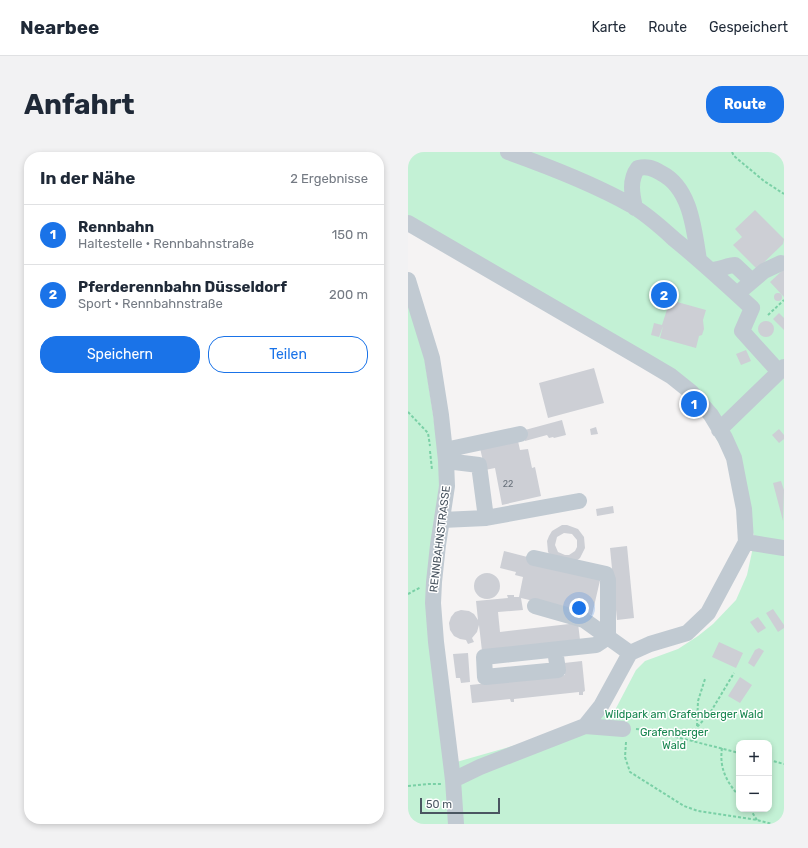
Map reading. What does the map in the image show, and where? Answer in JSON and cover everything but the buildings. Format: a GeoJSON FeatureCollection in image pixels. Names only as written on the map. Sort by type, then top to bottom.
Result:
{"type":"FeatureCollection","features":[{"type":"Feature","properties":{"kind":"street"},"geometry":{"type":"LineString","coordinates":[[508,152],[551,167],[635,208],[660,226],[752,308],[742,331],[781,369],[719,430]]}},
{"type":"Feature","properties":{"kind":"street"},"geometry":{"type":"LineString","coordinates":[[635,208],[632,194],[634,172],[638,168],[644,166],[664,174],[682,192],[704,265],[715,271],[729,265],[735,265],[752,281]]}},
{"type":"Feature","properties":{"kind":"street"},"geometry":{"type":"LineString","coordinates":[[408,224],[671,376],[691,392],[711,415],[734,458],[744,509],[746,542],[708,613],[687,633],[650,644],[630,653],[602,706],[585,726]]}},
{"type":"Feature","properties":{"kind":"street"},"geometry":{"type":"LineString","coordinates":[[737,294],[764,271],[781,263]]}},
{"type":"Feature","properties":{"kind":"street","name":"RENNBAHNSTRASSE"},"geometry":{"type":"LineString","coordinates":[[408,280],[432,358],[446,456],[446,486],[434,575],[433,604],[436,642],[453,780],[456,824]]}},
{"type":"Feature","properties":{"kind":"street"},"geometry":{"type":"LineString","coordinates":[[446,456],[520,434]]}},
{"type":"Feature","properties":{"kind":"street"},"geometry":{"type":"LineString","coordinates":[[446,456],[479,465],[486,518]]}},
{"type":"Feature","properties":{"kind":"street"},"geometry":{"type":"LineString","coordinates":[[442,520],[486,518],[579,500]]}},
{"type":"Feature","properties":{"kind":"street"},"geometry":{"type":"LineString","coordinates":[[766,544],[772,539],[784,539]]}},
{"type":"Feature","properties":{"kind":"street"},"geometry":{"type":"LineString","coordinates":[[746,542],[784,548]]}},
{"type":"Feature","properties":{"kind":"street"},"geometry":{"type":"LineString","coordinates":[[534,558],[606,574],[608,580],[608,637]]}},
{"type":"Feature","properties":{"kind":"street"},"geometry":{"type":"LineString","coordinates":[[535,606],[584,620],[630,653]]}},
{"type":"Feature","properties":{"kind":"street"},"geometry":{"type":"LineString","coordinates":[[555,650],[596,646],[608,637]]}},
{"type":"Feature","properties":{"kind":"street"},"geometry":{"type":"LineString","coordinates":[[453,780],[480,767],[585,726],[625,729]]}},
{"type":"Feature","properties":{"kind":"path"},"geometry":{"type":"LineString","coordinates":[[732,152],[739,160],[784,194]]}},
{"type":"Feature","properties":{"kind":"path"},"geometry":{"type":"LineString","coordinates":[[768,315],[784,300]]}},
{"type":"Feature","properties":{"kind":"path"},"geometry":{"type":"LineString","coordinates":[[408,412],[428,433],[434,476]]}},
{"type":"Feature","properties":{"kind":"path"},"geometry":{"type":"LineString","coordinates":[[697,728],[710,713],[734,673]]}},
{"type":"Feature","properties":{"kind":"path"},"geometry":{"type":"LineString","coordinates":[[693,741],[697,728],[698,701],[705,679]]}},
{"type":"Feature","properties":{"kind":"path"},"geometry":{"type":"LineString","coordinates":[[736,752],[653,731],[625,729],[625,757],[630,772],[684,806],[704,812],[757,820],[772,824]]}},
{"type":"Feature","properties":{"kind":"path"},"geometry":{"type":"LineString","coordinates":[[722,748],[724,775],[736,792]]}},
{"type":"Feature","properties":{"kind":"path"},"geometry":{"type":"LineString","coordinates":[[772,761],[784,764]]}},
{"type":"Feature","properties":{"kind":"path"},"geometry":{"type":"LineString","coordinates":[[408,786],[430,784],[442,785],[453,780]]}},
{"type":"Feature","properties":{"kind":"path"},"geometry":{"type":"LineString","coordinates":[[752,812],[757,820]]}},
{"type":"Feature","properties":{"kind":"green space"},"geometry":{"type":"Polygon","coordinates":[[[408,152],[784,152],[784,824],[408,824],[408,300],[422,341],[441,468],[435,524],[446,765],[530,741],[614,712],[636,670],[645,661],[678,649],[698,636],[713,624],[736,600],[747,575],[755,538],[751,527],[748,495],[681,376],[408,215],[408,152]]]}},
{"type":"Feature","properties":{"kind":"place","name":"Pferderennbahn Düsseldorf"},"geometry":{"type":"Point","coordinates":[664,295]}},
{"type":"Feature","properties":{"kind":"place","name":"Rennbahn"},"geometry":{"type":"Point","coordinates":[694,404]}},
{"type":"Feature","properties":{"kind":"park label","name":"Wildpark am Grafenberger Wald"},"geometry":{"type":"Point","coordinates":[684,714]}},
{"type":"Feature","properties":{"kind":"park label","name":"Grafenberger Wald"},"geometry":{"type":"Point","coordinates":[674,738]}}]}
